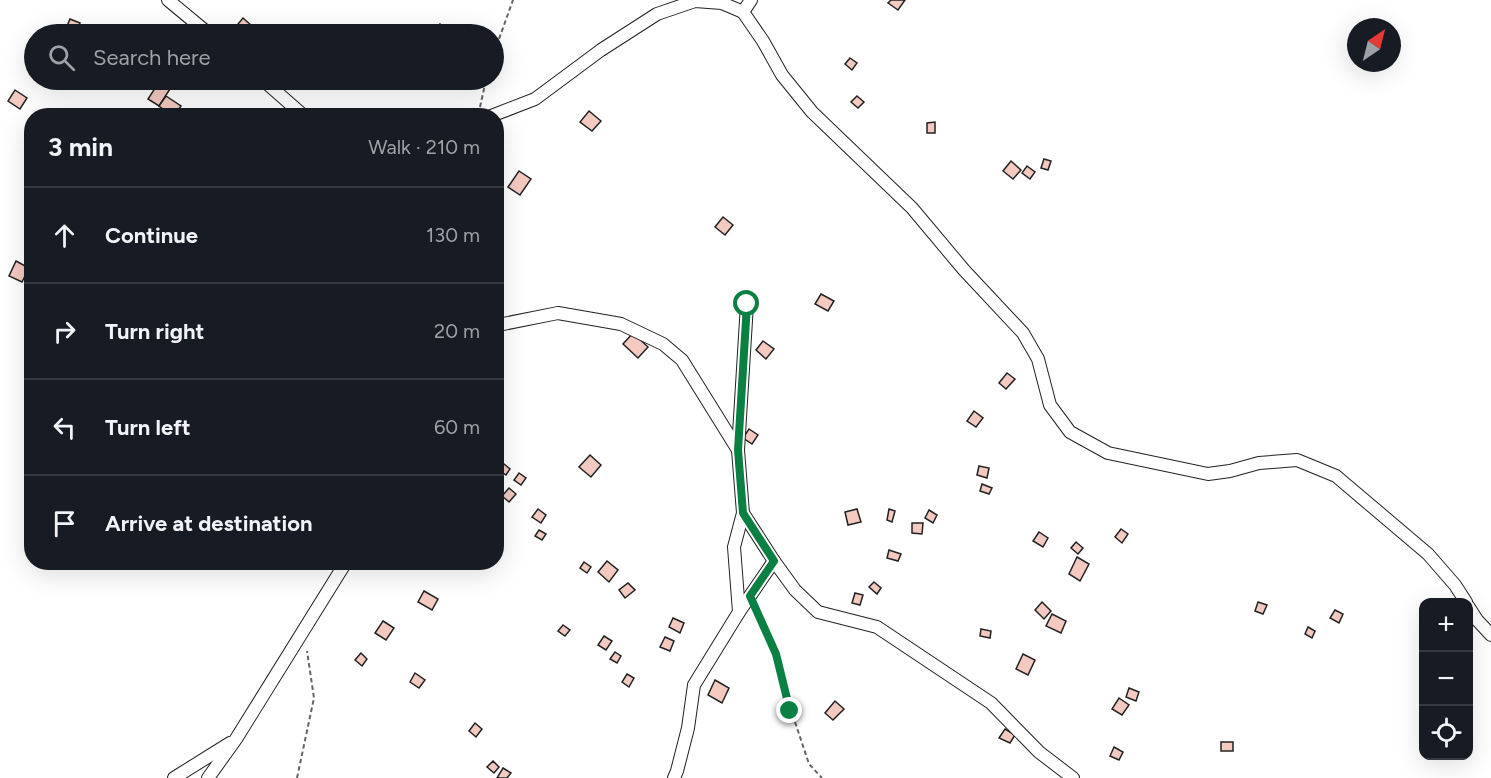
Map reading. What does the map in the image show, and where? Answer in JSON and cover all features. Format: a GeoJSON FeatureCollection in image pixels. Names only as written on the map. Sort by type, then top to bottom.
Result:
{"type":"FeatureCollection","features":[{"type":"Feature","properties":{"kind":"street"},"geometry":{"type":"LineString","coordinates":[[168,0],[197,24]]}},
{"type":"Feature","properties":{"kind":"street"},"geometry":{"type":"LineString","coordinates":[[504,111],[535,99],[600,50],[657,14],[695,0],[722,3],[743,12],[782,75],[812,112],[912,208],[964,270],[1023,333],[1038,359],[1050,405],[1070,432],[1108,453],[1208,474],[1259,463],[1297,460],[1336,476],[1428,554],[1463,598]]}},
{"type":"Feature","properties":{"kind":"street"},"geometry":{"type":"LineString","coordinates":[[743,12],[752,0]]}},
{"type":"Feature","properties":{"kind":"street"},"geometry":{"type":"LineString","coordinates":[[274,90],[295,108]]}},
{"type":"Feature","properties":{"kind":"street"},"geometry":{"type":"LineString","coordinates":[[739,612],[734,547],[743,513],[738,450],[747,304]]}},
{"type":"Feature","properties":{"kind":"street"},"geometry":{"type":"LineString","coordinates":[[504,325],[558,313],[621,324],[663,344],[682,360],[738,450]]}},
{"type":"Feature","properties":{"kind":"street"},"geometry":{"type":"LineString","coordinates":[[743,513],[795,590],[818,612],[877,627],[991,703],[1040,752],[1072,778]]}},
{"type":"Feature","properties":{"kind":"street"},"geometry":{"type":"LineString","coordinates":[[674,778],[688,728],[694,685],[774,561]]}},
{"type":"Feature","properties":{"kind":"street"},"geometry":{"type":"LineString","coordinates":[[208,778],[236,739],[341,570]]}},
{"type":"Feature","properties":{"kind":"street"},"geometry":{"type":"LineString","coordinates":[[1473,614],[1491,635]]}},
{"type":"Feature","properties":{"kind":"street"},"geometry":{"type":"LineString","coordinates":[[174,778],[236,739]]}},
{"type":"Feature","properties":{"kind":"path"},"geometry":{"type":"LineString","coordinates":[[504,25],[513,0]]}},
{"type":"Feature","properties":{"kind":"path"},"geometry":{"type":"LineString","coordinates":[[480,108],[484,90]]}},
{"type":"Feature","properties":{"kind":"path"},"geometry":{"type":"LineString","coordinates":[[750,596],[776,654],[790,711],[809,764],[822,778]]}},
{"type":"Feature","properties":{"kind":"path"},"geometry":{"type":"LineString","coordinates":[[297,778],[314,698],[304,630]]}},
{"type":"Feature","properties":{"kind":"building"},"geometry":{"type":"Polygon","coordinates":[[[891,0],[905,0],[898,10],[888,3],[891,0]]]}},
{"type":"Feature","properties":{"kind":"building"},"geometry":{"type":"Polygon","coordinates":[[[243,18],[250,24],[238,24],[243,18]]]}},
{"type":"Feature","properties":{"kind":"building"},"geometry":{"type":"Polygon","coordinates":[[[70,19],[80,23],[80,24],[68,24],[70,19]]]}},
{"type":"Feature","properties":{"kind":"building"},"geometry":{"type":"Polygon","coordinates":[[[850,58],[857,63],[852,70],[845,64],[850,58]]]}},
{"type":"Feature","properties":{"kind":"building"},"geometry":{"type":"Polygon","coordinates":[[[15,90],[27,98],[20,109],[8,101],[15,90]]]}},
{"type":"Feature","properties":{"kind":"building"},"geometry":{"type":"Polygon","coordinates":[[[154,90],[169,90],[159,106],[148,99],[154,90]]]}},
{"type":"Feature","properties":{"kind":"building"},"geometry":{"type":"Polygon","coordinates":[[[166,96],[181,106],[180,108],[162,108],[159,106],[166,96]]]}},
{"type":"Feature","properties":{"kind":"building"},"geometry":{"type":"Polygon","coordinates":[[[857,96],[864,102],[858,108],[851,102],[857,96]]]}},
{"type":"Feature","properties":{"kind":"building"},"geometry":{"type":"Polygon","coordinates":[[[589,111],[601,121],[592,131],[580,122],[589,111]]]}},
{"type":"Feature","properties":{"kind":"building"},"geometry":{"type":"Polygon","coordinates":[[[935,122],[935,133],[927,133],[927,123],[935,122]]]}},
{"type":"Feature","properties":{"kind":"building"},"geometry":{"type":"Polygon","coordinates":[[[1044,159],[1051,161],[1048,170],[1041,168],[1044,159]]]}},
{"type":"Feature","properties":{"kind":"building"},"geometry":{"type":"Polygon","coordinates":[[[1011,161],[1021,170],[1013,179],[1003,171],[1011,161]]]}},
{"type":"Feature","properties":{"kind":"building"},"geometry":{"type":"Polygon","coordinates":[[[1027,166],[1035,172],[1030,179],[1022,173],[1027,166]]]}},
{"type":"Feature","properties":{"kind":"building"},"geometry":{"type":"Polygon","coordinates":[[[519,171],[531,179],[520,195],[508,187],[519,171]]]}},
{"type":"Feature","properties":{"kind":"building"},"geometry":{"type":"Polygon","coordinates":[[[723,217],[733,225],[725,235],[715,227],[723,217]]]}},
{"type":"Feature","properties":{"kind":"building"},"geometry":{"type":"Polygon","coordinates":[[[16,261],[24,265],[22,282],[9,276],[16,261]]]}},
{"type":"Feature","properties":{"kind":"building"},"geometry":{"type":"Polygon","coordinates":[[[821,294],[834,301],[828,311],[815,304],[821,294]]]}},
{"type":"Feature","properties":{"kind":"building"},"geometry":{"type":"Polygon","coordinates":[[[633,333],[648,347],[638,358],[623,344],[633,333]]]}},
{"type":"Feature","properties":{"kind":"building"},"geometry":{"type":"Polygon","coordinates":[[[763,341],[774,349],[766,359],[756,350],[763,341]]]}},
{"type":"Feature","properties":{"kind":"building"},"geometry":{"type":"Polygon","coordinates":[[[1007,373],[1015,379],[1006,389],[999,383],[1007,373]]]}},
{"type":"Feature","properties":{"kind":"building"},"geometry":{"type":"Polygon","coordinates":[[[974,411],[983,418],[976,427],[967,421],[974,411]]]}},
{"type":"Feature","properties":{"kind":"building"},"geometry":{"type":"Polygon","coordinates":[[[749,429],[758,435],[752,444],[743,438],[749,429]]]}},
{"type":"Feature","properties":{"kind":"building"},"geometry":{"type":"Polygon","coordinates":[[[590,455],[601,465],[591,477],[579,467],[590,455]]]}},
{"type":"Feature","properties":{"kind":"building"},"geometry":{"type":"Polygon","coordinates":[[[504,464],[510,469],[506,475],[504,474],[504,464]]]}},
{"type":"Feature","properties":{"kind":"building"},"geometry":{"type":"Polygon","coordinates":[[[979,466],[989,468],[987,478],[977,475],[979,466]]]}},
{"type":"Feature","properties":{"kind":"building"},"geometry":{"type":"Polygon","coordinates":[[[519,473],[526,478],[521,485],[514,480],[519,473]]]}},
{"type":"Feature","properties":{"kind":"building"},"geometry":{"type":"Polygon","coordinates":[[[982,484],[992,488],[989,494],[980,491],[982,484]]]}},
{"type":"Feature","properties":{"kind":"building"},"geometry":{"type":"Polygon","coordinates":[[[509,488],[516,494],[509,502],[504,498],[504,494],[509,488]]]}},
{"type":"Feature","properties":{"kind":"building"},"geometry":{"type":"Polygon","coordinates":[[[538,509],[546,515],[541,523],[532,517],[538,509]]]}},
{"type":"Feature","properties":{"kind":"building"},"geometry":{"type":"Polygon","coordinates":[[[857,509],[861,522],[848,525],[845,512],[857,509]]]}},
{"type":"Feature","properties":{"kind":"building"},"geometry":{"type":"Polygon","coordinates":[[[889,509],[895,511],[892,522],[887,520],[889,509]]]}},
{"type":"Feature","properties":{"kind":"building"},"geometry":{"type":"Polygon","coordinates":[[[929,510],[937,515],[933,523],[925,518],[929,510]]]}},
{"type":"Feature","properties":{"kind":"building"},"geometry":{"type":"Polygon","coordinates":[[[912,523],[923,523],[922,534],[912,533],[912,523]]]}},
{"type":"Feature","properties":{"kind":"building"},"geometry":{"type":"Polygon","coordinates":[[[1121,529],[1128,534],[1122,543],[1115,537],[1121,529]]]}},
{"type":"Feature","properties":{"kind":"building"},"geometry":{"type":"Polygon","coordinates":[[[539,530],[546,534],[542,540],[535,536],[539,530]]]}},
{"type":"Feature","properties":{"kind":"building"},"geometry":{"type":"Polygon","coordinates":[[[1039,532],[1048,538],[1043,547],[1033,541],[1039,532]]]}},
{"type":"Feature","properties":{"kind":"building"},"geometry":{"type":"Polygon","coordinates":[[[1076,542],[1083,548],[1078,554],[1071,548],[1076,542]]]}},
{"type":"Feature","properties":{"kind":"building"},"geometry":{"type":"Polygon","coordinates":[[[889,550],[901,554],[898,561],[887,558],[889,550]]]}},
{"type":"Feature","properties":{"kind":"building"},"geometry":{"type":"Polygon","coordinates":[[[1077,557],[1089,564],[1080,581],[1069,574],[1077,557]]]}},
{"type":"Feature","properties":{"kind":"building"},"geometry":{"type":"Polygon","coordinates":[[[607,561],[618,570],[609,582],[598,572],[607,561]]]}},
{"type":"Feature","properties":{"kind":"building"},"geometry":{"type":"Polygon","coordinates":[[[584,562],[591,567],[587,573],[580,568],[584,562]]]}},
{"type":"Feature","properties":{"kind":"building"},"geometry":{"type":"Polygon","coordinates":[[[874,582],[881,588],[877,594],[869,587],[874,582]]]}},
{"type":"Feature","properties":{"kind":"building"},"geometry":{"type":"Polygon","coordinates":[[[628,583],[635,590],[625,598],[619,590],[628,583]]]}},
{"type":"Feature","properties":{"kind":"building"},"geometry":{"type":"Polygon","coordinates":[[[424,591],[438,599],[432,610],[418,602],[424,591]]]}},
{"type":"Feature","properties":{"kind":"building"},"geometry":{"type":"Polygon","coordinates":[[[855,593],[863,595],[860,605],[852,603],[855,593]]]}},
{"type":"Feature","properties":{"kind":"building"},"geometry":{"type":"Polygon","coordinates":[[[1042,602],[1051,611],[1044,619],[1035,610],[1042,602]]]}},
{"type":"Feature","properties":{"kind":"building"},"geometry":{"type":"Polygon","coordinates":[[[1258,602],[1267,605],[1263,614],[1255,611],[1258,602]]]}},
{"type":"Feature","properties":{"kind":"building"},"geometry":{"type":"Polygon","coordinates":[[[1335,610],[1343,614],[1339,623],[1330,618],[1335,610]]]}},
{"type":"Feature","properties":{"kind":"building"},"geometry":{"type":"Polygon","coordinates":[[[1052,614],[1066,621],[1061,633],[1046,626],[1052,614]]]}},
{"type":"Feature","properties":{"kind":"building"},"geometry":{"type":"Polygon","coordinates":[[[673,618],[684,623],[680,633],[669,627],[673,618]]]}},
{"type":"Feature","properties":{"kind":"building"},"geometry":{"type":"Polygon","coordinates":[[[383,621],[394,628],[386,640],[375,633],[383,621]]]}},
{"type":"Feature","properties":{"kind":"building"},"geometry":{"type":"Polygon","coordinates":[[[563,625],[570,630],[565,636],[558,631],[563,625]]]}},
{"type":"Feature","properties":{"kind":"building"},"geometry":{"type":"Polygon","coordinates":[[[1308,627],[1315,631],[1312,638],[1305,634],[1308,627]]]}},
{"type":"Feature","properties":{"kind":"building"},"geometry":{"type":"Polygon","coordinates":[[[981,629],[991,631],[990,638],[980,636],[981,629]]]}},
{"type":"Feature","properties":{"kind":"building"},"geometry":{"type":"Polygon","coordinates":[[[604,636],[612,641],[606,650],[598,645],[604,636]]]}},
{"type":"Feature","properties":{"kind":"building"},"geometry":{"type":"Polygon","coordinates":[[[665,637],[674,641],[670,651],[660,647],[665,637]]]}},
{"type":"Feature","properties":{"kind":"building"},"geometry":{"type":"Polygon","coordinates":[[[615,652],[621,656],[617,663],[610,659],[615,652]]]}},
{"type":"Feature","properties":{"kind":"building"},"geometry":{"type":"Polygon","coordinates":[[[361,653],[367,659],[362,666],[355,660],[361,653]]]}},
{"type":"Feature","properties":{"kind":"building"},"geometry":{"type":"Polygon","coordinates":[[[1023,654],[1035,660],[1028,675],[1016,669],[1023,654]]]}},
{"type":"Feature","properties":{"kind":"building"},"geometry":{"type":"Polygon","coordinates":[[[415,673],[425,680],[419,688],[410,682],[415,673]]]}},
{"type":"Feature","properties":{"kind":"building"},"geometry":{"type":"Polygon","coordinates":[[[627,674],[634,678],[629,687],[622,682],[627,674]]]}},
{"type":"Feature","properties":{"kind":"building"},"geometry":{"type":"Polygon","coordinates":[[[715,680],[729,688],[722,703],[708,695],[715,680]]]}},
{"type":"Feature","properties":{"kind":"building"},"geometry":{"type":"Polygon","coordinates":[[[1129,688],[1139,692],[1136,701],[1126,697],[1129,688]]]}},
{"type":"Feature","properties":{"kind":"building"},"geometry":{"type":"Polygon","coordinates":[[[1119,698],[1129,705],[1122,715],[1112,709],[1119,698]]]}},
{"type":"Feature","properties":{"kind":"building"},"geometry":{"type":"Polygon","coordinates":[[[835,701],[844,709],[833,720],[825,713],[835,701]]]}},
{"type":"Feature","properties":{"kind":"building"},"geometry":{"type":"Polygon","coordinates":[[[475,723],[482,729],[476,737],[469,731],[475,723]]]}},
{"type":"Feature","properties":{"kind":"building"},"geometry":{"type":"Polygon","coordinates":[[[1005,729],[1015,735],[1010,743],[999,738],[1005,729]]]}},
{"type":"Feature","properties":{"kind":"building"},"geometry":{"type":"Polygon","coordinates":[[[1221,742],[1233,742],[1233,751],[1221,751],[1221,742]]]}},
{"type":"Feature","properties":{"kind":"building"},"geometry":{"type":"Polygon","coordinates":[[[1114,747],[1123,752],[1119,760],[1110,756],[1114,747]]]}},
{"type":"Feature","properties":{"kind":"building"},"geometry":{"type":"Polygon","coordinates":[[[493,761],[499,767],[494,773],[487,767],[493,761]]]}},
{"type":"Feature","properties":{"kind":"building"},"geometry":{"type":"Polygon","coordinates":[[[503,768],[511,773],[507,778],[497,778],[503,768]]]}},
{"type":"Feature","properties":{"kind":"route"},"geometry":{"type":"LineString","coordinates":[[747,304],[738,450],[743,513],[774,561],[750,596],[776,654],[790,711]]}}]}
